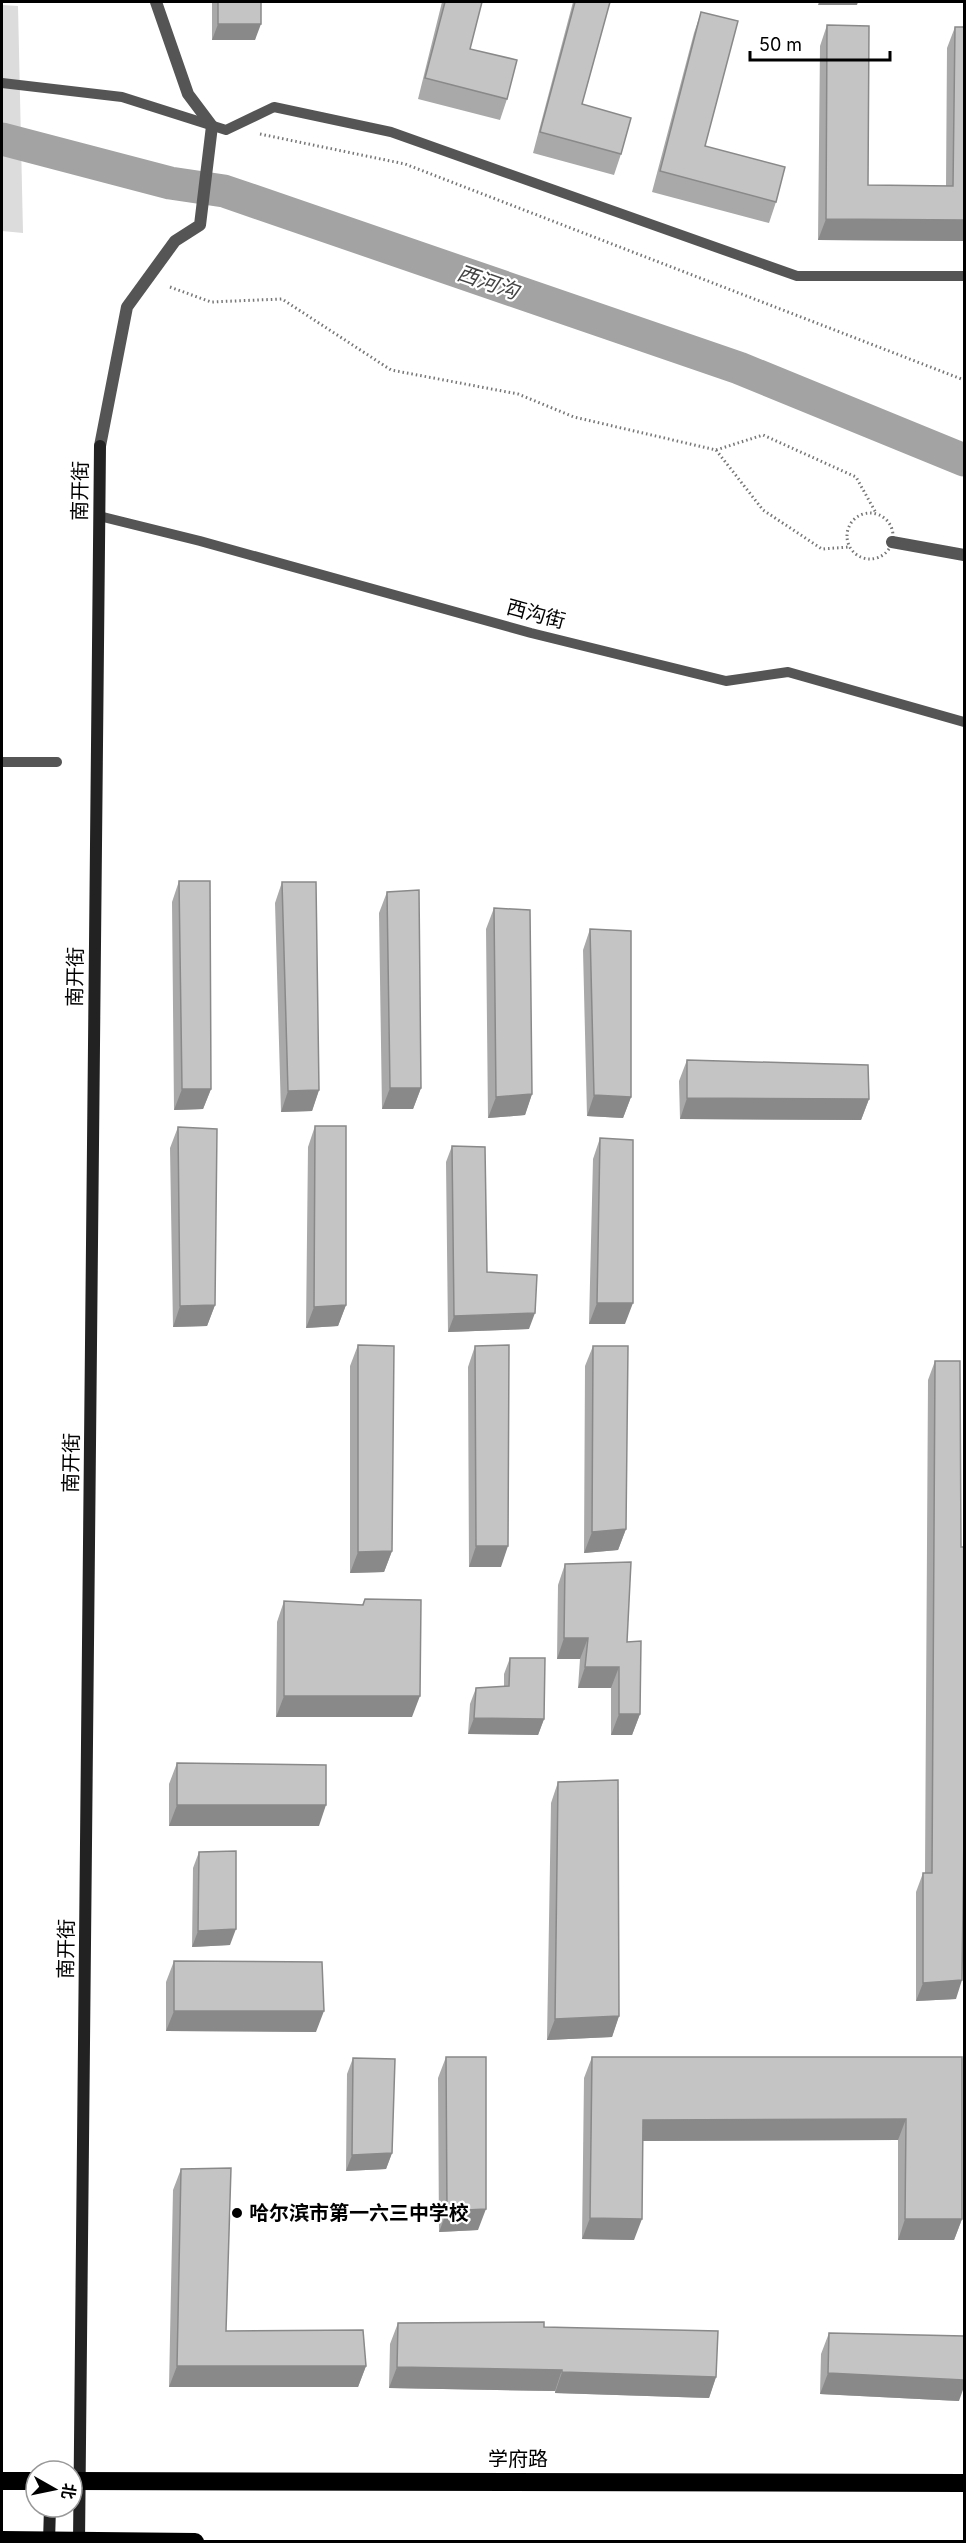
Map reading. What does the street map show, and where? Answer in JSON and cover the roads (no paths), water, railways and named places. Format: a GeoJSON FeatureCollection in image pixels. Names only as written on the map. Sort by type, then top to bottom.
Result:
{"type":"FeatureCollection","features":[{"type":"Feature","properties":{"kind":"highway"},"geometry":{"type":"LineString","coordinates":[[2,2481],[24,2481]]}},
{"type":"Feature","properties":{"kind":"highway","name":"学府路"},"geometry":{"type":"LineString","coordinates":[[84,2481],[964,2482]]}},
{"type":"Feature","properties":{"kind":"highway"},"geometry":{"type":"LineString","coordinates":[[2,2540],[195,2541]]}},
{"type":"Feature","properties":{"kind":"main road","name":"南开街"},"geometry":{"type":"LineString","coordinates":[[76,2459],[100,446]]}},
{"type":"Feature","properties":{"kind":"main road"},"geometry":{"type":"LineString","coordinates":[[49,2541],[50,2519]]}},
{"type":"Feature","properties":{"kind":"main road","name":"南开街"},"geometry":{"type":"LineString","coordinates":[[78,2519],[79,2541]]}},
{"type":"Feature","properties":{"kind":"street"},"geometry":{"type":"LineString","coordinates":[[100,446],[128,307],[174,241],[200,225],[212,127],[188,94],[156,2]]}},
{"type":"Feature","properties":{"kind":"street"},"geometry":{"type":"LineString","coordinates":[[892,542],[964,555]]}},
{"type":"Feature","properties":{"kind":"lane"},"geometry":{"type":"LineString","coordinates":[[2,83],[122,97],[226,130],[274,107],[391,132],[797,276],[964,276]]}},
{"type":"Feature","properties":{"kind":"lane","name":"西沟街"},"geometry":{"type":"LineString","coordinates":[[99,516],[200,541],[531,633],[726,681],[788,672],[964,722]]}},
{"type":"Feature","properties":{"kind":"lane"},"geometry":{"type":"LineString","coordinates":[[2,762],[57,762]]}},
{"type":"Feature","properties":{"kind":"waterway","name":"西河沟"},"geometry":{"type":"LineString","coordinates":[[2,139],[170,183],[224,191],[739,368],[964,460]]}},
{"type":"Feature","properties":{"kind":"place","name":"哈尔滨市第一六三中学校"},"geometry":{"type":"Point","coordinates":[237,2213]}}]}
